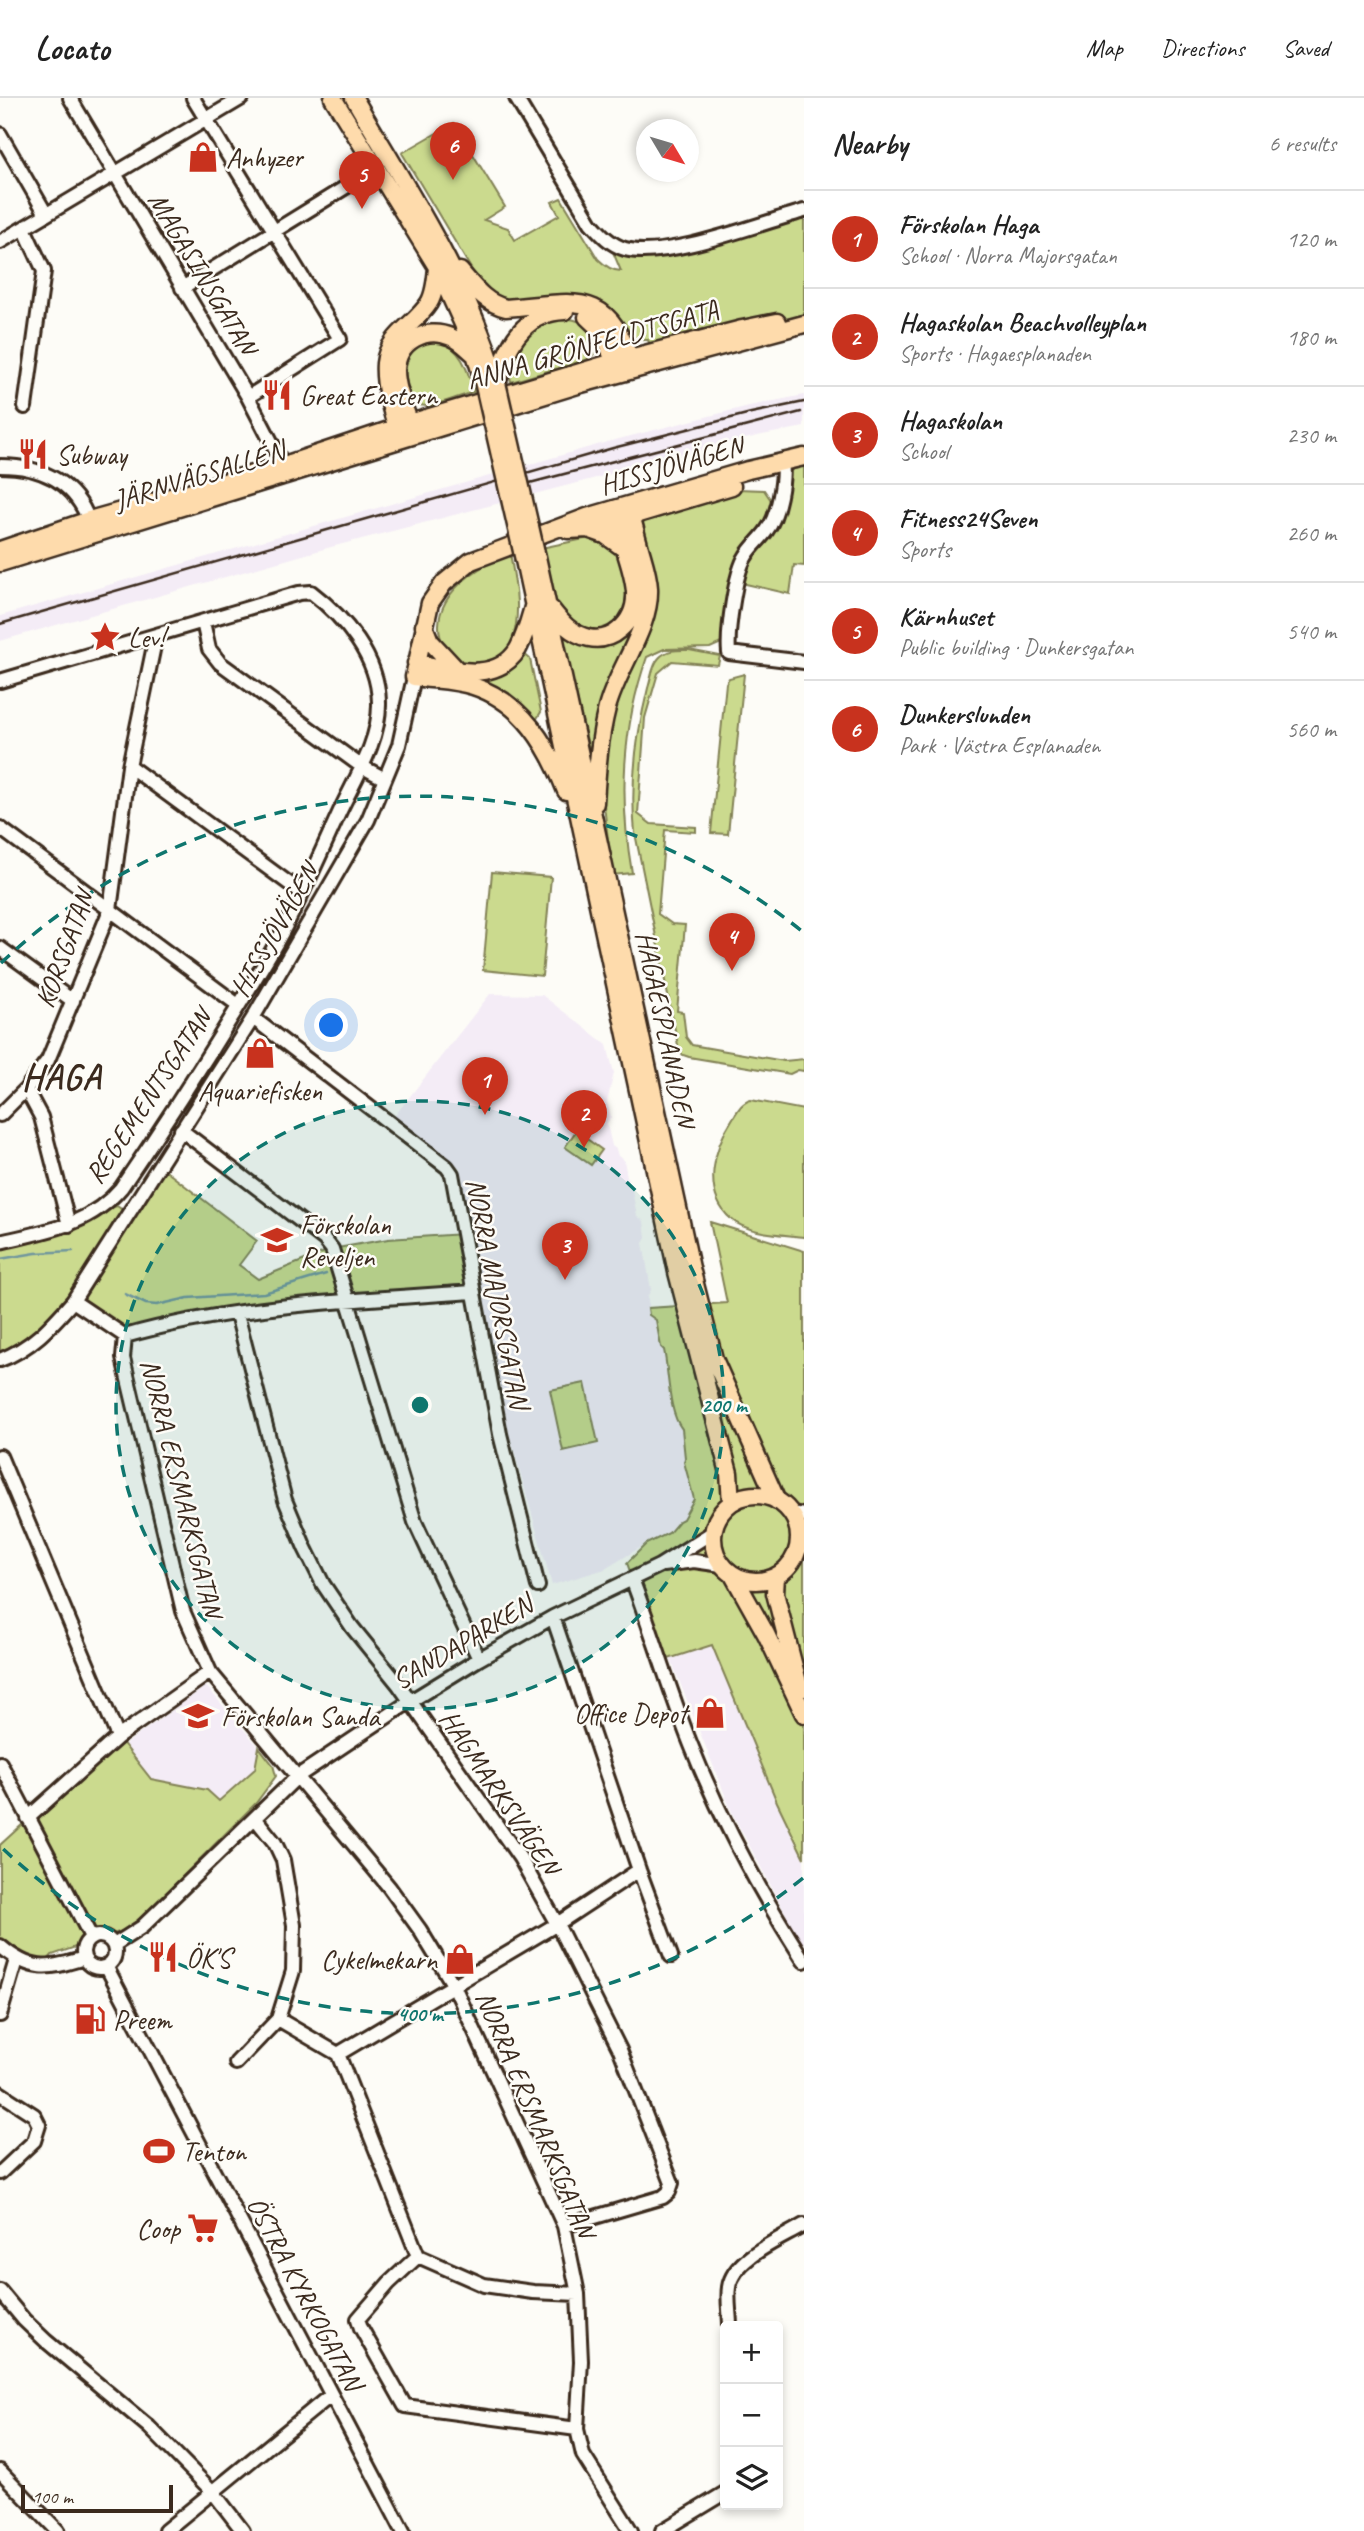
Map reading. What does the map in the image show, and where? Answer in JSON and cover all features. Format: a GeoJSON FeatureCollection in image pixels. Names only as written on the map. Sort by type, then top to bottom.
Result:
{"type":"FeatureCollection","features":[{"type":"Feature","properties":{"kind":"main road"},"geometry":{"type":"LineString","coordinates":[[333,98],[442,261],[477,319],[494,377]]}},
{"type":"Feature","properties":{"kind":"main road"},"geometry":{"type":"LineString","coordinates":[[354,98],[442,261],[476,356]]}},
{"type":"Feature","properties":{"kind":"main road"},"geometry":{"type":"LineString","coordinates":[[442,261],[497,306],[506,308],[566,301],[596,309],[619,332],[623,366]]}},
{"type":"Feature","properties":{"kind":"main road"},"geometry":{"type":"LineString","coordinates":[[405,432],[386,382],[385,361],[395,339],[428,305],[442,261]]}},
{"type":"Feature","properties":{"kind":"main road"},"geometry":{"type":"LineString","coordinates":[[494,377],[509,346],[523,328],[544,315],[563,311],[581,314],[602,328],[623,366]]}},
{"type":"Feature","properties":{"kind":"main road","name":"ANNA GRÖNFELDTSGATA"},"geometry":{"type":"LineString","coordinates":[[405,432],[742,329],[804,318]]}},
{"type":"Feature","properties":{"kind":"main road","name":"ANNA GRÖNFELDTSGATA"},"geometry":{"type":"LineString","coordinates":[[623,366],[804,324]]}},
{"type":"Feature","properties":{"kind":"main road"},"geometry":{"type":"LineString","coordinates":[[405,432],[396,369],[406,344],[418,335],[440,334],[456,339],[476,356],[494,377]]}},
{"type":"Feature","properties":{"kind":"main road","name":"HAGAESPLANADEN"},"geometry":{"type":"LineString","coordinates":[[494,377],[588,826],[691,1268],[714,1359],[778,1501]]}},
{"type":"Feature","properties":{"kind":"main road","name":"JÄRNVÄGSALLÉN"},"geometry":{"type":"LineString","coordinates":[[0,550],[91,527],[405,432]]}},
{"type":"Feature","properties":{"kind":"main road","name":"HISSJÖVÄGEN"},"geometry":{"type":"LineString","coordinates":[[415,670],[430,603],[436,593],[461,568],[482,555],[555,531],[783,466],[804,457]]}},
{"type":"Feature","properties":{"kind":"main road","name":"HISSJÖVÄGEN"},"geometry":{"type":"LineString","coordinates":[[783,466],[804,466]]}},
{"type":"Feature","properties":{"kind":"main road"},"geometry":{"type":"LineString","coordinates":[[415,670],[484,672],[503,664],[520,645],[540,605],[586,638],[603,638],[621,629],[632,612],[635,598],[622,512]]}},
{"type":"Feature","properties":{"kind":"main road"},"geometry":{"type":"LineString","coordinates":[[588,826],[608,705],[649,600],[646,570],[622,512]]}},
{"type":"Feature","properties":{"kind":"main road","name":"HISSJÖVÄGEN"},"geometry":{"type":"LineString","coordinates":[[555,531],[588,529],[622,512]]}},
{"type":"Feature","properties":{"kind":"main road","name":"JÄRNVÄGSALLÉN"},"geometry":{"type":"LineString","coordinates":[[0,564],[91,527]]}},
{"type":"Feature","properties":{"kind":"main road"},"geometry":{"type":"LineString","coordinates":[[588,529],[605,535],[626,550]]}},
{"type":"Feature","properties":{"kind":"main road"},"geometry":{"type":"LineString","coordinates":[[424,626],[430,641],[457,670]]}},
{"type":"Feature","properties":{"kind":"main road"},"geometry":{"type":"LineString","coordinates":[[415,670],[473,685],[510,705],[533,727],[588,826]]}},
{"type":"Feature","properties":{"kind":"main road","name":"HAGAESPLANADEN"},"geometry":{"type":"LineString","coordinates":[[588,826],[677,1272],[729,1473],[731,1503]]}},
{"type":"Feature","properties":{"kind":"main road"},"geometry":{"type":"LineString","coordinates":[[727,1570],[752,1581],[776,1576],[789,1566],[800,1549],[797,1514],[778,1501],[762,1495],[753,1495],[731,1503],[720,1513],[713,1532],[714,1550],[766,1634],[804,1714]]}},
{"type":"Feature","properties":{"kind":"main road"},"geometry":{"type":"LineString","coordinates":[[776,1576],[775,1593],[804,1704]]}},
{"type":"Feature","properties":{"kind":"street","name":"MAGASINSGATAN"},"geometry":{"type":"LineString","coordinates":[[70,98],[267,430],[283,471]]}},
{"type":"Feature","properties":{"kind":"street"},"geometry":{"type":"LineString","coordinates":[[193,98],[340,340],[248,397]]}},
{"type":"Feature","properties":{"kind":"street"},"geometry":{"type":"LineString","coordinates":[[0,242],[242,98]]}},
{"type":"Feature","properties":{"kind":"street"},"geometry":{"type":"LineString","coordinates":[[516,98],[592,223],[608,240],[619,246],[648,252],[671,249],[804,211]]}},
{"type":"Feature","properties":{"kind":"street"},"geometry":{"type":"LineString","coordinates":[[0,134],[47,214]]}},
{"type":"Feature","properties":{"kind":"street"},"geometry":{"type":"LineString","coordinates":[[182,288],[354,182]]}},
{"type":"Feature","properties":{"kind":"street"},"geometry":{"type":"LineString","coordinates":[[24,229],[44,271],[25,407]]}},
{"type":"Feature","properties":{"kind":"street"},"geometry":{"type":"LineString","coordinates":[[0,466],[24,468],[52,478],[69,488],[86,510],[91,527]]}},
{"type":"Feature","properties":{"kind":"street"},"geometry":{"type":"LineString","coordinates":[[783,466],[769,528],[745,557],[736,582],[728,640],[729,653],[804,662]]}},
{"type":"Feature","properties":{"kind":"street","name":"REGEMENTSGATAN"},"geometry":{"type":"LineString","coordinates":[[0,681],[299,593],[311,592],[322,600],[354,635],[374,672],[379,698],[375,732],[302,893],[270,953],[121,1188],[97,1211],[69,1225],[0,1242]]}},
{"type":"Feature","properties":{"kind":"street"},"geometry":{"type":"LineString","coordinates":[[203,622],[209,649],[220,663],[361,766],[385,779]]}},
{"type":"Feature","properties":{"kind":"street","name":"KORSGATAN"},"geometry":{"type":"LineString","coordinates":[[0,1115],[26,1089],[48,1060],[110,910],[128,766],[156,636]]}},
{"type":"Feature","properties":{"kind":"street","name":"HISSJÖVÄGEN"},"geometry":{"type":"LineString","coordinates":[[0,1360],[32,1343],[48,1330],[72,1301],[253,1018],[368,820],[399,745],[415,670]]}},
{"type":"Feature","properties":{"kind":"street"},"geometry":{"type":"LineString","coordinates":[[128,766],[302,893]]}},
{"type":"Feature","properties":{"kind":"street"},"geometry":{"type":"LineString","coordinates":[[0,828],[238,1005]]}},
{"type":"Feature","properties":{"kind":"street"},"geometry":{"type":"LineString","coordinates":[[0,948],[73,1002]]}},
{"type":"Feature","properties":{"kind":"street","name":"NORRA MAJORSGATAN"},"geometry":{"type":"LineString","coordinates":[[253,1018],[447,1167],[454,1181],[500,1434],[538,1586]]}},
{"type":"Feature","properties":{"kind":"street"},"geometry":{"type":"LineString","coordinates":[[26,1089],[41,1117],[69,1225]]}},
{"type":"Feature","properties":{"kind":"street"},"geometry":{"type":"LineString","coordinates":[[181,1130],[324,1238],[332,1249],[415,1522],[480,1659]]}},
{"type":"Feature","properties":{"kind":"street"},"geometry":{"type":"LineString","coordinates":[[72,1301],[125,1336],[149,1329],[285,1306],[474,1292]]}},
{"type":"Feature","properties":{"kind":"street","name":"HAGMARKSVÄGEN"},"geometry":{"type":"LineString","coordinates":[[237,1314],[285,1500],[323,1584],[399,1685],[520,1858],[557,1924],[620,2050],[672,2183],[663,2197],[564,2226]]}},
{"type":"Feature","properties":{"kind":"street","name":"NORRA ERSMARKSGATAN"},"geometry":{"type":"LineString","coordinates":[[125,1336],[123,1358],[183,1611],[210,1672],[389,1887],[420,1930],[454,1986],[564,2226],[578,2294],[581,2361],[577,2429],[583,2455],[631,2531]]}},
{"type":"Feature","properties":{"kind":"street"},"geometry":{"type":"LineString","coordinates":[[0,1456],[118,1737]]}},
{"type":"Feature","properties":{"kind":"street","name":"SANDAPARKEN"},"geometry":{"type":"LineString","coordinates":[[114,1945],[142,1927],[298,1776],[409,1702],[480,1659],[553,1617],[659,1566],[713,1532]]}},
{"type":"Feature","properties":{"kind":"street","name":"SANDAPARKEN"},"geometry":{"type":"LineString","coordinates":[[659,1566],[694,1562],[727,1570]]}},
{"type":"Feature","properties":{"kind":"street"},"geometry":{"type":"LineString","coordinates":[[632,1579],[690,1743],[715,1802],[751,1876],[804,1961]]}},
{"type":"Feature","properties":{"kind":"street"},"geometry":{"type":"LineString","coordinates":[[553,1617],[671,1956]]}},
{"type":"Feature","properties":{"kind":"street"},"geometry":{"type":"LineString","coordinates":[[28,1818],[118,1737],[210,1672]]}},
{"type":"Feature","properties":{"kind":"street"},"geometry":{"type":"LineString","coordinates":[[0,1763],[91,1937]]}},
{"type":"Feature","properties":{"kind":"street"},"geometry":{"type":"LineString","coordinates":[[236,2063],[278,2019],[293,1970],[294,1925],[283,1860],[275,1843],[255,1818]]}},
{"type":"Feature","properties":{"kind":"street"},"geometry":{"type":"LineString","coordinates":[[338,2054],[557,1924],[639,1870]]}},
{"type":"Feature","properties":{"kind":"street"},"geometry":{"type":"LineString","coordinates":[[101,1936],[111,1940],[114,1945],[114,1957],[106,1966],[93,1967],[84,1958],[83,1948],[91,1937],[101,1936]]}},
{"type":"Feature","properties":{"kind":"street"},"geometry":{"type":"LineString","coordinates":[[0,1946],[16,1960],[42,1967],[84,1958]]}},
{"type":"Feature","properties":{"kind":"street"},"geometry":{"type":"LineString","coordinates":[[0,2015],[16,1960]]}},
{"type":"Feature","properties":{"kind":"street","name":"ÖSTRA KYRKOGATAN"},"geometry":{"type":"LineString","coordinates":[[106,1966],[403,2531]]}},
{"type":"Feature","properties":{"kind":"street"},"geometry":{"type":"LineString","coordinates":[[278,2019],[338,2054],[418,2256],[484,2285],[533,2292],[578,2294]]}},
{"type":"Feature","properties":{"kind":"street"},"geometry":{"type":"LineString","coordinates":[[0,2093],[33,2115],[39,2125],[34,2141],[0,2173]]}},
{"type":"Feature","properties":{"kind":"street"},"geometry":{"type":"LineString","coordinates":[[730,2321],[728,2288],[733,2273],[741,2263],[804,2225]]}},
{"type":"Feature","properties":{"kind":"street"},"geometry":{"type":"LineString","coordinates":[[418,2256],[389,2283],[358,2319],[404,2406],[577,2429]]}},
{"type":"Feature","properties":{"kind":"street"},"geometry":{"type":"LineString","coordinates":[[0,2291],[30,2326],[149,2427],[212,2492],[243,2531]]}},
{"type":"Feature","properties":{"kind":"street"},"geometry":{"type":"LineString","coordinates":[[165,2531],[331,2395]]}},
{"type":"Feature","properties":{"kind":"street"},"geometry":{"type":"LineString","coordinates":[[0,2471],[58,2531]]}},
{"type":"Feature","properties":{"kind":"street"},"geometry":{"type":"LineString","coordinates":[[663,2531],[720,2496]]}},
{"type":"Feature","properties":{"kind":"shaded area"},"geometry":{"type":"Polygon","coordinates":[[[804,395],[804,427],[757,436],[331,547],[0,641],[0,616],[611,441],[804,395]]]}},
{"type":"Feature","properties":{"kind":"shaded area"},"geometry":{"type":"Polygon","coordinates":[[[490,994],[542,995],[607,1045],[614,1073],[607,1102],[611,1117],[607,1124],[612,1146],[624,1160],[637,1216],[644,1221],[646,1238],[643,1243],[651,1290],[647,1297],[648,1308],[656,1320],[661,1347],[664,1349],[669,1376],[668,1388],[678,1426],[682,1428],[684,1462],[694,1499],[683,1520],[669,1533],[605,1569],[552,1585],[509,1433],[460,1168],[393,1118],[490,994]]]}},
{"type":"Feature","properties":{"kind":"shaded area"},"geometry":{"type":"Polygon","coordinates":[[[712,1644],[777,1802],[804,1858],[804,1948],[733,1815],[670,1658],[712,1644]]]}},
{"type":"Feature","properties":{"kind":"shaded area","name":"Förskolan Sanda"},"geometry":{"type":"Polygon","coordinates":[[[206,1686],[259,1747],[255,1769],[219,1801],[207,1790],[151,1779],[124,1745],[206,1686]]]}},
{"type":"Feature","properties":{"kind":"green space"},"geometry":{"type":"Polygon","coordinates":[[[454,123],[505,207],[484,220],[508,228],[515,240],[559,215],[552,202],[561,198],[598,259],[614,270],[621,271],[608,240],[648,252],[804,211],[804,318],[742,329],[653,352],[648,340],[639,340],[628,335],[598,304],[574,294],[512,301],[496,298],[482,287],[402,153],[454,123]]]}},
{"type":"Feature","properties":{"kind":"green space"},"geometry":{"type":"Polygon","coordinates":[[[558,318],[573,319],[585,324],[594,333],[600,346],[586,360],[511,382],[512,359],[522,341],[538,327],[558,318]]]}},
{"type":"Feature","properties":{"kind":"green space"},"geometry":{"type":"Polygon","coordinates":[[[438,340],[458,354],[466,367],[474,392],[439,403],[420,405],[413,400],[409,390],[405,370],[407,362],[410,355],[421,345],[438,340]]]}},
{"type":"Feature","properties":{"kind":"green space"},"geometry":{"type":"Polygon","coordinates":[[[804,466],[804,566],[794,565],[790,594],[737,582],[728,640],[710,648],[664,649],[647,657],[632,710],[625,764],[625,818],[632,873],[612,875],[603,796],[603,767],[588,745],[541,548],[589,538],[737,489],[764,490],[775,506],[784,472],[804,466]]]}},
{"type":"Feature","properties":{"kind":"green space"},"geometry":{"type":"Polygon","coordinates":[[[510,553],[517,597],[517,619],[512,641],[514,643],[496,661],[476,666],[458,660],[444,646],[439,625],[446,602],[468,577],[510,553]]]}},
{"type":"Feature","properties":{"kind":"green space"},"geometry":{"type":"Polygon","coordinates":[[[689,650],[720,656],[718,665],[672,661],[658,673],[645,718],[638,814],[651,824],[696,827],[696,832],[665,830],[658,914],[672,924],[685,925],[677,1011],[683,1012],[686,1037],[692,1045],[784,1061],[804,1059],[804,1071],[798,1070],[790,1074],[689,1057],[679,1050],[635,833],[633,796],[637,742],[653,668],[666,653],[689,650]]]}},
{"type":"Feature","properties":{"kind":"green space"},"geometry":{"type":"Polygon","coordinates":[[[522,652],[530,659],[540,707],[541,712],[536,720],[510,697],[482,681],[522,652]]]}},
{"type":"Feature","properties":{"kind":"green space"},"geometry":{"type":"Polygon","coordinates":[[[744,674],[728,834],[711,833],[726,683],[729,678],[744,674]]]}},
{"type":"Feature","properties":{"kind":"green space"},"geometry":{"type":"Polygon","coordinates":[[[492,872],[551,877],[542,976],[483,970],[492,872]]]}},
{"type":"Feature","properties":{"kind":"green space"},"geometry":{"type":"Polygon","coordinates":[[[751,1100],[804,1110],[804,1237],[746,1228],[731,1219],[716,1196],[714,1169],[720,1142],[739,1109],[751,1100]]]}},
{"type":"Feature","properties":{"kind":"green space"},"geometry":{"type":"Polygon","coordinates":[[[576,1131],[602,1150],[591,1165],[565,1147],[576,1131]]]}},
{"type":"Feature","properties":{"kind":"green space"},"geometry":{"type":"Polygon","coordinates":[[[158,1165],[257,1241],[239,1265],[258,1279],[332,1249],[388,1239],[463,1234],[474,1292],[285,1306],[125,1336],[73,1301],[48,1330],[0,1360],[0,1242],[117,1206],[127,1213],[158,1165]]]}},
{"type":"Feature","properties":{"kind":"green space"},"geometry":{"type":"Polygon","coordinates":[[[710,1222],[804,1251],[804,1858],[777,1802],[712,1645],[662,1661],[627,1563],[646,1544],[669,1533],[683,1519],[694,1499],[684,1462],[682,1429],[671,1402],[664,1350],[661,1347],[656,1320],[649,1315],[648,1308],[727,1303],[710,1222]]]}},
{"type":"Feature","properties":{"kind":"green space"},"geometry":{"type":"Polygon","coordinates":[[[585,1383],[598,1443],[563,1451],[550,1390],[585,1383]]]}},
{"type":"Feature","properties":{"kind":"green space"},"geometry":{"type":"Polygon","coordinates":[[[118,1737],[151,1779],[207,1790],[219,1801],[255,1769],[259,1747],[273,1765],[276,1776],[256,1803],[142,1917],[122,1931],[52,1955],[42,1967],[0,1946],[0,1845],[118,1737]]]}},
{"type":"Feature","properties":{"kind":"waterway"},"geometry":{"type":"LineString","coordinates":[[0,1259],[73,1251]]}},
{"type":"Feature","properties":{"kind":"waterway"},"geometry":{"type":"LineString","coordinates":[[125,1294],[146,1304],[157,1305],[188,1298],[264,1293],[326,1274]]}},
{"type":"Feature","properties":{"kind":"railway"},"geometry":{"type":"LineString","coordinates":[[0,624],[613,448],[804,402]]}},
{"type":"Feature","properties":{"kind":"railway"},"geometry":{"type":"LineString","coordinates":[[503,490],[801,412]]}},
{"type":"Feature","properties":{"kind":"place","name":"Anhyzer"},"geometry":{"type":"Point","coordinates":[203,157]}},
{"type":"Feature","properties":{"kind":"place","name":"Dunkerslunden"},"geometry":{"type":"Point","coordinates":[453,180]}},
{"type":"Feature","properties":{"kind":"place","name":"Kärnhuset"},"geometry":{"type":"Point","coordinates":[362,209]}},
{"type":"Feature","properties":{"kind":"place","name":"Great Eastern"},"geometry":{"type":"Point","coordinates":[277,395]}},
{"type":"Feature","properties":{"kind":"place","name":"Subway"},"geometry":{"type":"Point","coordinates":[33,454]}},
{"type":"Feature","properties":{"kind":"place","name":"Lev!"},"geometry":{"type":"Point","coordinates":[105,637]}},
{"type":"Feature","properties":{"kind":"place","name":"Fitness24Seven"},"geometry":{"type":"Point","coordinates":[732,971]}},
{"type":"Feature","properties":{"kind":"place","name":"Aquariefisken"},"geometry":{"type":"Point","coordinates":[260,1053]}},
{"type":"Feature","properties":{"kind":"place","name":"Förskolan Haga"},"geometry":{"type":"Point","coordinates":[485,1115]}},
{"type":"Feature","properties":{"kind":"place","name":"Hagaskolan Beachvolleyplan"},"geometry":{"type":"Point","coordinates":[584,1148]}},
{"type":"Feature","properties":{"kind":"place","name":"Förskolan Reveljen"},"geometry":{"type":"Point","coordinates":[277,1240]}},
{"type":"Feature","properties":{"kind":"place","name":"Hagaskolan"},"geometry":{"type":"Point","coordinates":[565,1280]}},
{"type":"Feature","properties":{"kind":"place","name":"Office Depot"},"geometry":{"type":"Point","coordinates":[710,1713]}},
{"type":"Feature","properties":{"kind":"place","name":"Förskolan Sanda"},"geometry":{"type":"Point","coordinates":[198,1716]}},
{"type":"Feature","properties":{"kind":"place","name":"ÖK'S"},"geometry":{"type":"Point","coordinates":[163,1957]}},
{"type":"Feature","properties":{"kind":"place","name":"Cykelmekarn"},"geometry":{"type":"Point","coordinates":[460,1959]}},
{"type":"Feature","properties":{"kind":"place","name":"Preem"},"geometry":{"type":"Point","coordinates":[90,2019]}},
{"type":"Feature","properties":{"kind":"place","name":"Tenton"},"geometry":{"type":"Point","coordinates":[159,2151]}},
{"type":"Feature","properties":{"kind":"place","name":"Coop"},"geometry":{"type":"Point","coordinates":[203,2228]}},
{"type":"Feature","properties":{"kind":"district","name":"HAGA"},"geometry":{"type":"Point","coordinates":[62,1077]}}]}
